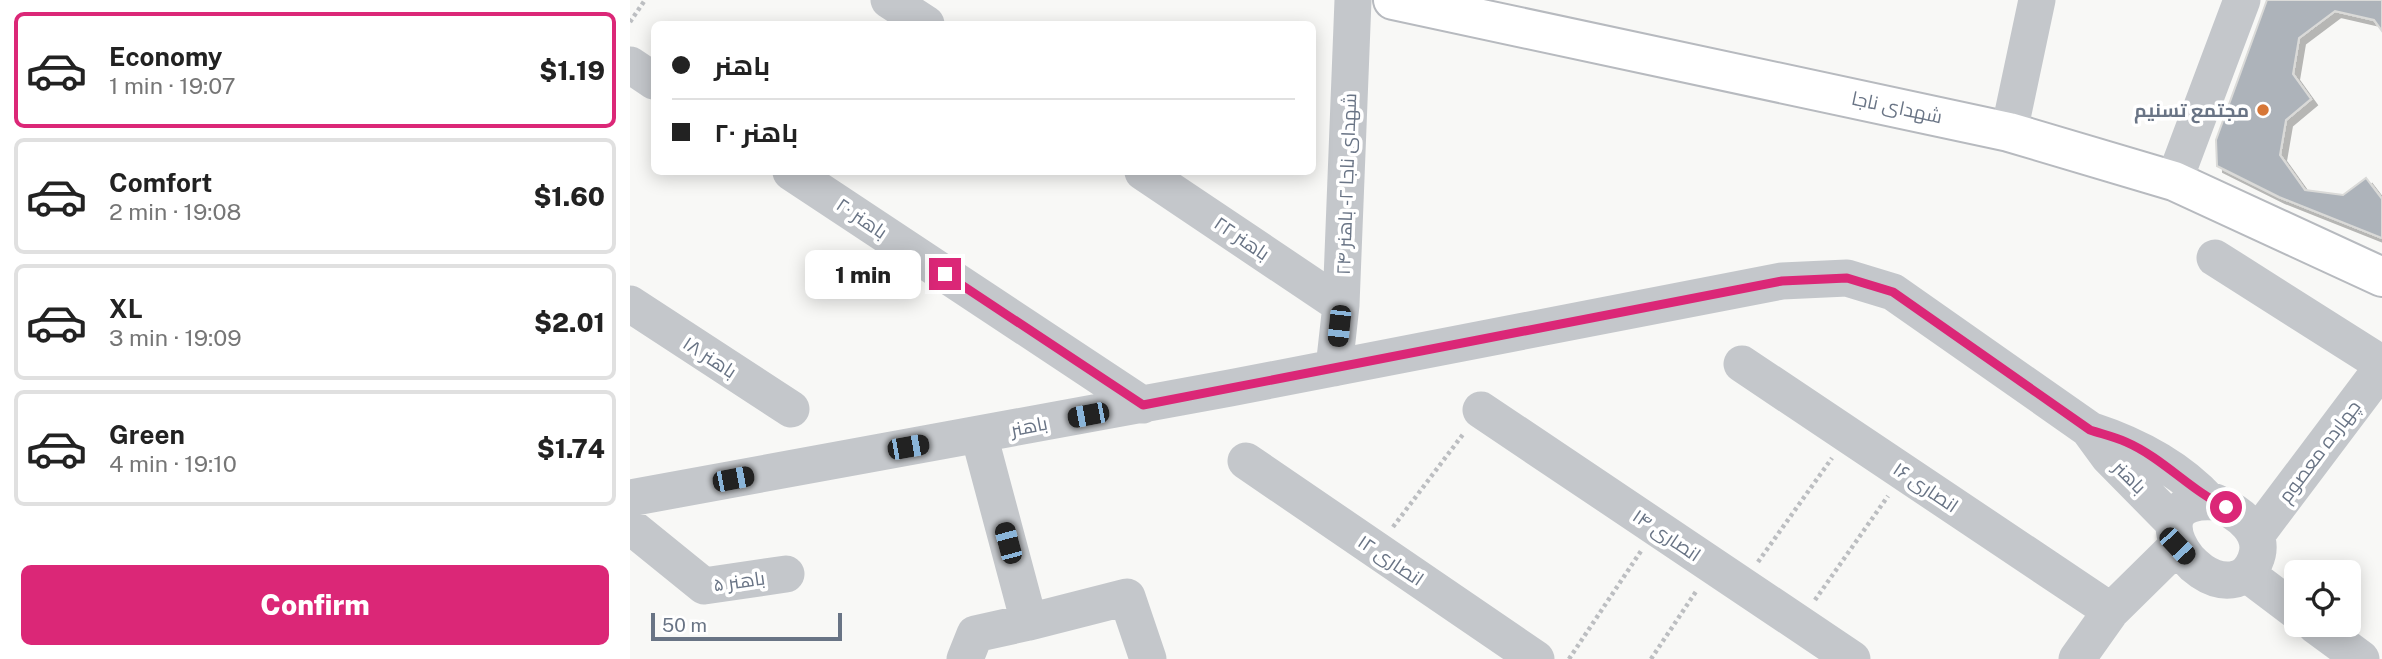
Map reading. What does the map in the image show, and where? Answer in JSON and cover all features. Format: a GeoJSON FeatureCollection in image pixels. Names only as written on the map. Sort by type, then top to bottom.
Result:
{"type":"FeatureCollection","features":[{"type":"Feature","properties":{"kind":"main road","name":"شهدای ناجا"},"geometry":{"type":"LineString","coordinates":[[1393,0],[2009,132],[2174,181],[2382,277]]}},
{"type":"Feature","properties":{"kind":"street"},"geometry":{"type":"LineString","coordinates":[[889,0],[921,21]]}},
{"type":"Feature","properties":{"kind":"street","name":"شهدای ناجا ۲ - باهنر ۲۴"},"geometry":{"type":"LineString","coordinates":[[1334,368],[1341,305],[1353,0]]}},
{"type":"Feature","properties":{"kind":"street"},"geometry":{"type":"LineString","coordinates":[[2009,132],[2037,0]]}},
{"type":"Feature","properties":{"kind":"street"},"geometry":{"type":"LineString","coordinates":[[2174,181],[2242,0]]}},
{"type":"Feature","properties":{"kind":"street"},"geometry":{"type":"LineString","coordinates":[[630,65],[651,79]]}},
{"type":"Feature","properties":{"kind":"street","name":"باهنر ۲۰"},"geometry":{"type":"LineString","coordinates":[[796,175],[1143,405]]}},
{"type":"Feature","properties":{"kind":"street","name":"باهنر ۲۲"},"geometry":{"type":"LineString","coordinates":[[1147,175],[1341,305]]}},
{"type":"Feature","properties":{"kind":"street"},"geometry":{"type":"LineString","coordinates":[[2215,258],[2382,366]]}},
{"type":"Feature","properties":{"kind":"street","name":"باهنر"},"geometry":{"type":"LineString","coordinates":[[630,498],[1143,405],[1782,281],[1847,278],[1893,292],[2090,430],[2127,442],[2196,487],[2209,501]]}},
{"type":"Feature","properties":{"kind":"street","name":"باهنر ۱۸"},"geometry":{"type":"LineString","coordinates":[[630,304],[791,410]]}},
{"type":"Feature","properties":{"kind":"street","name":"انصاری ۱۶"},"geometry":{"type":"LineString","coordinates":[[1742,364],[2111,611]]}},
{"type":"Feature","properties":{"kind":"street","name":"چهارده معصوم"},"geometry":{"type":"LineString","coordinates":[[2257,534],[2382,366]]}},
{"type":"Feature","properties":{"kind":"street","name":"انصاری ۱۴"},"geometry":{"type":"LineString","coordinates":[[1481,410],[1852,659]]}},
{"type":"Feature","properties":{"kind":"street","name":"باهنر"},"geometry":{"type":"LineString","coordinates":[[2090,430],[2109,457],[2175,534]]}},
{"type":"Feature","properties":{"kind":"street"},"geometry":{"type":"LineString","coordinates":[[979,435],[1029,622]]}},
{"type":"Feature","properties":{"kind":"street","name":"انصاری ۱۲"},"geometry":{"type":"LineString","coordinates":[[1246,461],[1535,659]]}},
{"type":"Feature","properties":{"kind":"street"},"geometry":{"type":"LineString","coordinates":[[2077,659],[2111,611],[2175,534],[2188,505],[2209,501],[2240,516],[2257,534],[2259,552],[2247,574],[2235,579],[2212,575],[2198,568],[2175,534]]}},
{"type":"Feature","properties":{"kind":"street","name":"باهنر ۵"},"geometry":{"type":"LineString","coordinates":[[630,526],[704,586],[786,574]]}},
{"type":"Feature","properties":{"kind":"street"},"geometry":{"type":"LineString","coordinates":[[2247,574],[2284,602]]}},
{"type":"Feature","properties":{"kind":"street"},"geometry":{"type":"LineString","coordinates":[[965,659],[975,634],[1127,597],[1148,659]]}},
{"type":"Feature","properties":{"kind":"street"},"geometry":{"type":"LineString","coordinates":[[2331,637],[2361,659]]}},
{"type":"Feature","properties":{"kind":"path"},"geometry":{"type":"LineString","coordinates":[[630,22],[645,0]]}},
{"type":"Feature","properties":{"kind":"path"},"geometry":{"type":"LineString","coordinates":[[1375,550],[1481,410]]}},
{"type":"Feature","properties":{"kind":"path"},"geometry":{"type":"LineString","coordinates":[[1651,659],[1727,576],[1848,435]]}},
{"type":"Feature","properties":{"kind":"path"},"geometry":{"type":"LineString","coordinates":[[1798,624],[1905,473]]}},
{"type":"Feature","properties":{"kind":"path"},"geometry":{"type":"LineString","coordinates":[[1569,659],[1657,527]]}},
{"type":"Feature","properties":{"kind":"building","name":"مجتمع تسنیم"},"geometry":{"type":"Polygon","coordinates":[[[2267,0],[2382,0],[2382,31],[2374,20],[2335,11],[2299,38],[2293,74],[2311,99],[2286,120],[2280,155],[2305,190],[2343,195],[2366,178],[2382,199],[2382,238],[2279,197],[2217,166],[2216,140],[2267,0]]]}},
{"type":"Feature","properties":{"kind":"place","name":"مجتمع تسنیم"},"geometry":{"type":"Point","coordinates":[2263,110]}},
{"type":"Feature","properties":{"kind":"route"},"geometry":{"type":"LineString","coordinates":[[945,274],[1143,405],[1782,281],[1847,278],[1893,292],[2090,430],[2127,442],[2196,487],[2209,501],[2226,507]]}}]}
